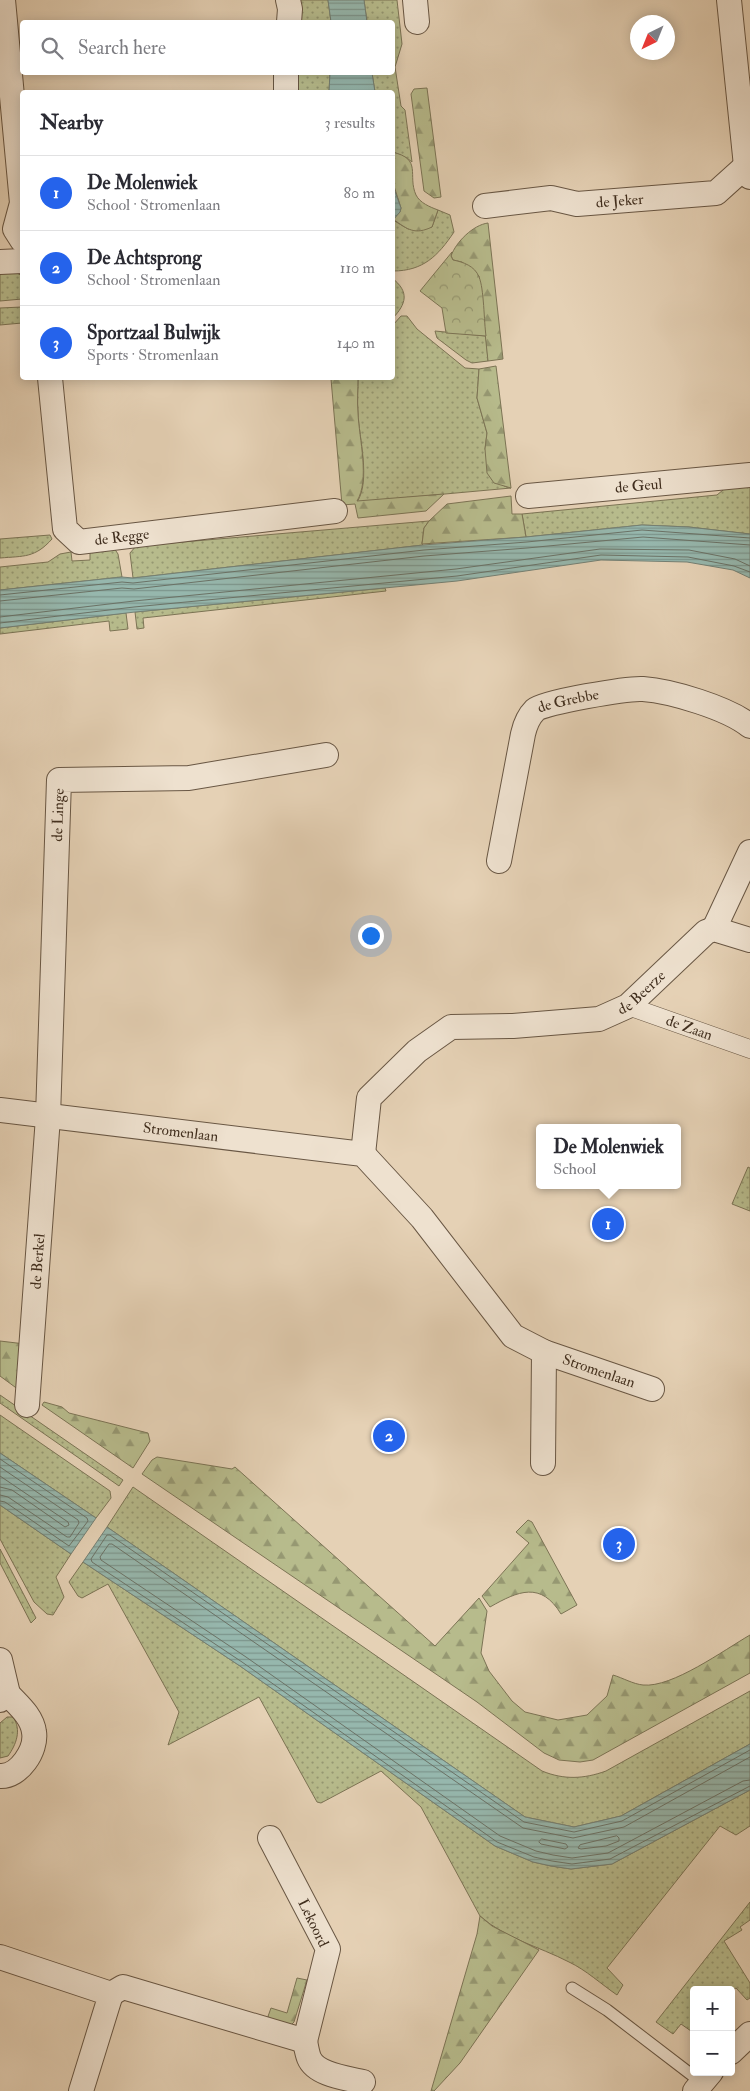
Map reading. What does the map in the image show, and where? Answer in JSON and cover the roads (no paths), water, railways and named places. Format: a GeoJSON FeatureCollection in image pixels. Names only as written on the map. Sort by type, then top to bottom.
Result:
{"type":"FeatureCollection","features":[{"type":"Feature","properties":{"kind":"street"},"geometry":{"type":"LineString","coordinates":[[3,0],[20,182]]}},
{"type":"Feature","properties":{"kind":"street"},"geometry":{"type":"LineString","coordinates":[[288,0],[289,20]]}},
{"type":"Feature","properties":{"kind":"street"},"geometry":{"type":"LineString","coordinates":[[729,0],[748,172]]}},
{"type":"Feature","properties":{"kind":"street"},"geometry":{"type":"LineString","coordinates":[[286,75],[286,90]]}},
{"type":"Feature","properties":{"kind":"street","name":"de Jeker"},"geometry":{"type":"LineString","coordinates":[[485,206],[551,198],[577,204],[716,194],[748,172]]}},
{"type":"Feature","properties":{"kind":"street"},"geometry":{"type":"LineString","coordinates":[[20,210],[14,229],[20,237]]}},
{"type":"Feature","properties":{"kind":"street"},"geometry":{"type":"LineString","coordinates":[[0,262],[20,261]]}},
{"type":"Feature","properties":{"kind":"street","name":"de Regge"},"geometry":{"type":"LineString","coordinates":[[50,380],[65,529],[79,542],[335,511]]}},
{"type":"Feature","properties":{"kind":"street","name":"de Geul"},"geometry":{"type":"LineString","coordinates":[[528,496],[750,475]]}},
{"type":"Feature","properties":{"kind":"street","name":"de Grebbe"},"geometry":{"type":"LineString","coordinates":[[499,861],[523,734],[526,722],[536,709],[587,695],[642,689],[701,701],[750,726]]}},
{"type":"Feature","properties":{"kind":"street","name":"de Linge"},"geometry":{"type":"LineString","coordinates":[[48,1117],[58,780],[189,778],[326,755]]}},
{"type":"Feature","properties":{"kind":"street"},"geometry":{"type":"LineString","coordinates":[[750,852],[714,928],[750,940]]}},
{"type":"Feature","properties":{"kind":"street","name":"de Beerze"},"geometry":{"type":"LineString","coordinates":[[363,1154],[369,1098],[417,1052],[451,1027],[513,1026],[599,1019],[628,1006],[706,932],[714,928]]}},
{"type":"Feature","properties":{"kind":"street","name":"de Zaan"},"geometry":{"type":"LineString","coordinates":[[628,1006],[750,1050]]}},
{"type":"Feature","properties":{"kind":"street","name":"Stromenlaan"},"geometry":{"type":"LineString","coordinates":[[0,1110],[363,1154],[422,1218],[513,1336],[544,1352],[652,1389]]}},
{"type":"Feature","properties":{"kind":"street","name":"de Berkel"},"geometry":{"type":"LineString","coordinates":[[27,1405],[48,1117]]}},
{"type":"Feature","properties":{"kind":"street","name":"Stromenlaan"},"geometry":{"type":"LineString","coordinates":[[543,1463],[544,1352]]}},
{"type":"Feature","properties":{"kind":"street"},"geometry":{"type":"LineString","coordinates":[[0,1660],[4,1697],[25,1712],[34,1732],[30,1753],[19,1770],[0,1776]]}},
{"type":"Feature","properties":{"kind":"street","name":"Lekoord"},"geometry":{"type":"LineString","coordinates":[[270,1838],[328,1949],[306,2042]]}},
{"type":"Feature","properties":{"kind":"street"},"geometry":{"type":"LineString","coordinates":[[0,1957],[110,1994]]}},
{"type":"Feature","properties":{"kind":"street"},"geometry":{"type":"LineString","coordinates":[[81,2091],[110,1994],[123,1987],[306,2042],[309,2058],[316,2067],[363,2082]]}},
{"type":"Feature","properties":{"kind":"street"},"geometry":{"type":"LineString","coordinates":[[735,2048],[750,2034]]}},
{"type":"Feature","properties":{"kind":"lane"},"geometry":{"type":"LineString","coordinates":[[572,1988],[607,2010],[702,2082]]}},
{"type":"Feature","properties":{"kind":"water"},"geometry":{"type":"Polygon","coordinates":[[[328,0],[364,0],[367,20],[331,20],[328,0]]]}},
{"type":"Feature","properties":{"kind":"water"},"geometry":{"type":"Polygon","coordinates":[[[330,75],[372,75],[375,90],[329,90],[330,75]]]}},
{"type":"Feature","properties":{"kind":"water"},"geometry":{"type":"Polygon","coordinates":[[[395,191],[401,208],[395,218],[395,191]]]}},
{"type":"Feature","properties":{"kind":"water"},"geometry":{"type":"Polygon","coordinates":[[[642,525],[689,527],[750,534],[750,578],[733,570],[687,562],[601,560],[457,581],[135,612],[0,628],[0,590],[122,577],[133,578],[423,545],[642,525]]]}},
{"type":"Feature","properties":{"kind":"water"},"geometry":{"type":"Polygon","coordinates":[[[0,1453],[96,1518],[71,1554],[0,1505],[0,1453]]]}},
{"type":"Feature","properties":{"kind":"water"},"geometry":{"type":"Polygon","coordinates":[[[107,1527],[525,1817],[574,1827],[621,1816],[750,1744],[750,1790],[612,1864],[571,1869],[533,1862],[495,1846],[240,1666],[83,1562],[107,1527]]]}},
{"type":"Feature","properties":{"kind":"place","name":"De Molenwiek"},"geometry":{"type":"Point","coordinates":[608,1224]}},
{"type":"Feature","properties":{"kind":"place","name":"De Achtsprong"},"geometry":{"type":"Point","coordinates":[389,1436]}},
{"type":"Feature","properties":{"kind":"place","name":"Sportzaal Bulwijk"},"geometry":{"type":"Point","coordinates":[619,1544]}}]}
